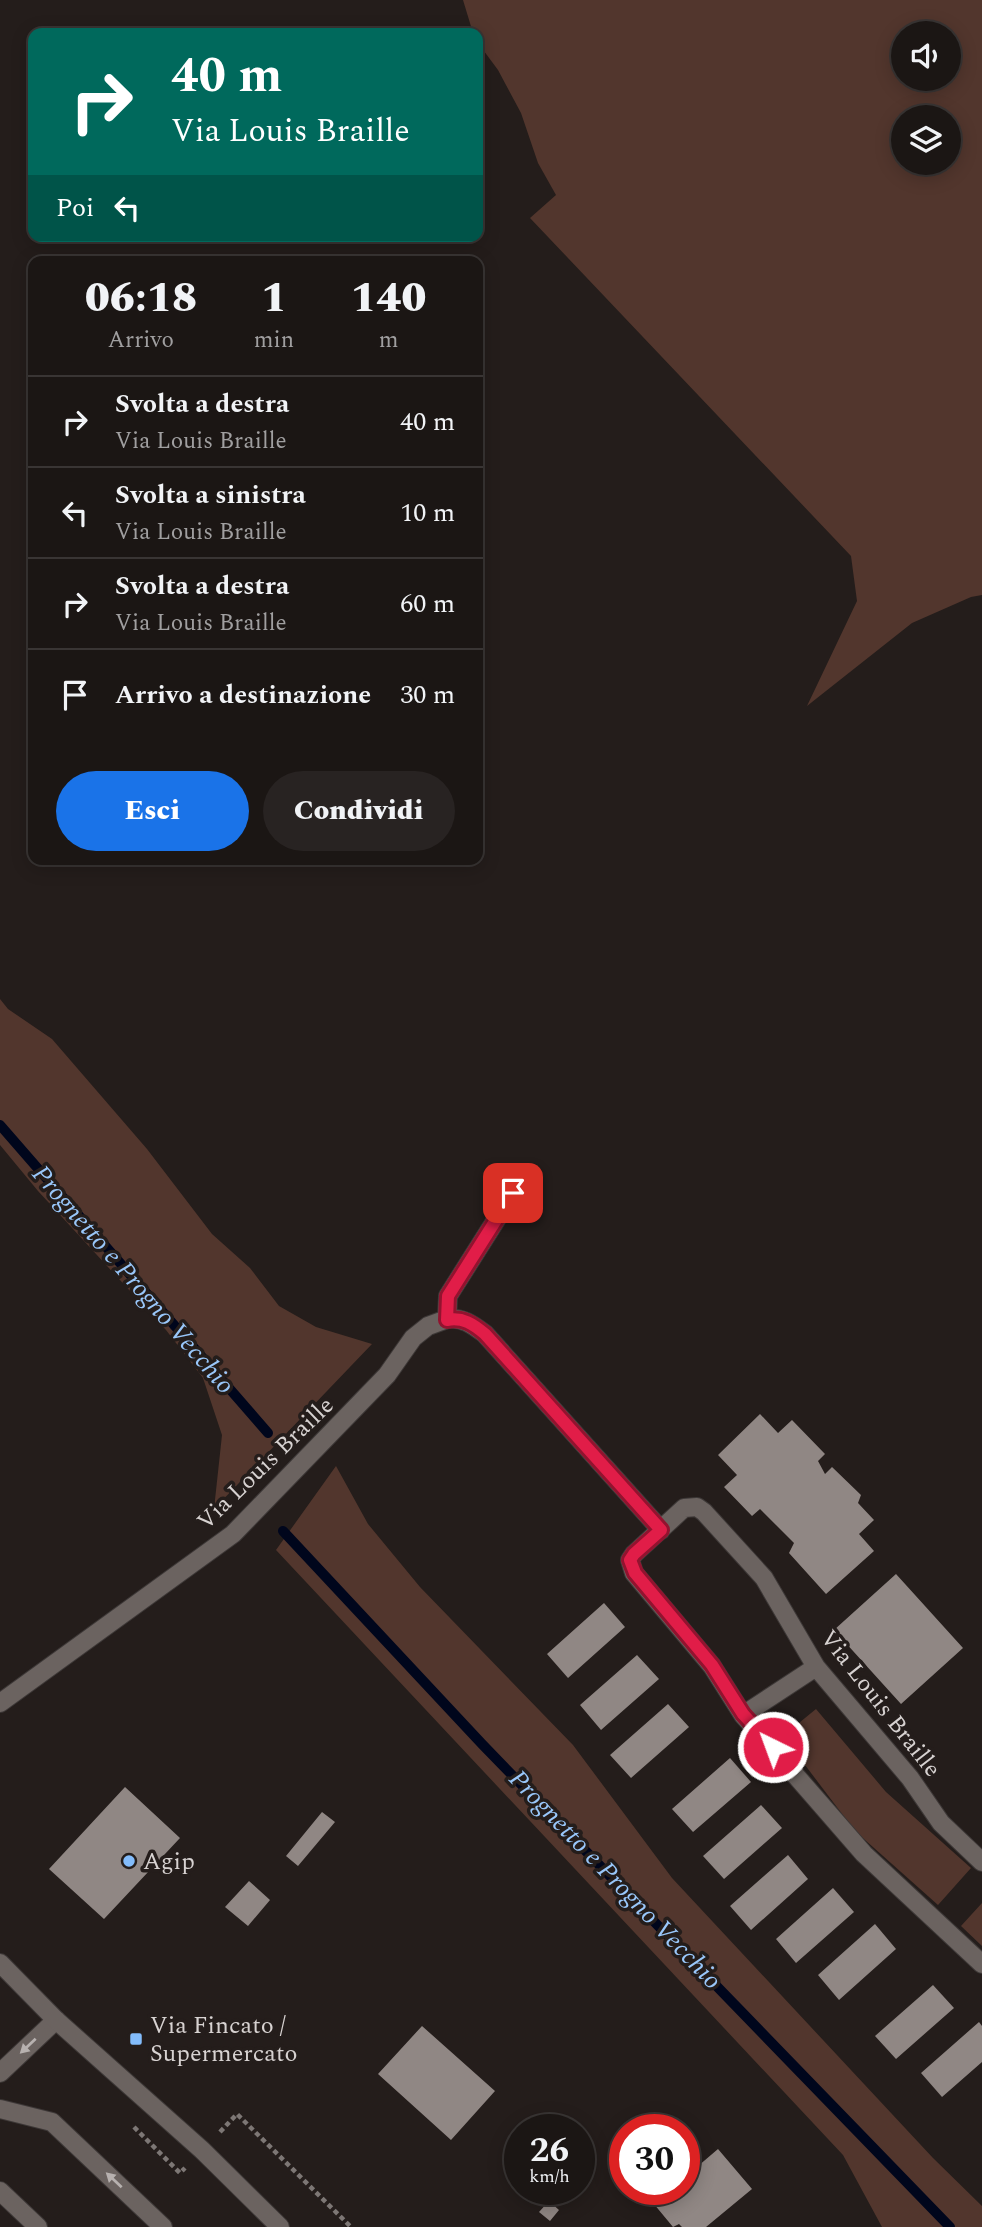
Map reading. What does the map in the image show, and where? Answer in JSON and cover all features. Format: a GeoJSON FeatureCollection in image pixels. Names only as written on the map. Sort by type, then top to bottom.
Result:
{"type":"FeatureCollection","features":[{"type":"Feature","properties":{"kind":"street"},"geometry":{"type":"LineString","coordinates":[[513,1193],[448,1296],[447,1320],[456,1318],[470,1322],[485,1334],[661,1530]]}},
{"type":"Feature","properties":{"kind":"street","name":"Via Louis Braille"},"geometry":{"type":"LineString","coordinates":[[0,1703],[233,1534],[387,1375],[413,1338],[428,1326],[447,1320]]}},
{"type":"Feature","properties":{"kind":"street","name":"Via Louis Braille"},"geometry":{"type":"LineString","coordinates":[[982,1862],[941,1823],[910,1778],[816,1667],[764,1578],[704,1512],[697,1507],[684,1508],[634,1554],[630,1560],[635,1573],[712,1665],[743,1714],[864,1854],[982,1964]]}},
{"type":"Feature","properties":{"kind":"street"},"geometry":{"type":"LineString","coordinates":[[743,1714],[816,1667]]}},
{"type":"Feature","properties":{"kind":"street"},"geometry":{"type":"LineString","coordinates":[[0,1964],[56,2020],[202,2150],[280,2227]]}},
{"type":"Feature","properties":{"kind":"street"},"geometry":{"type":"LineString","coordinates":[[0,2073],[56,2020]]}},
{"type":"Feature","properties":{"kind":"street"},"geometry":{"type":"LineString","coordinates":[[0,2109],[52,2122],[163,2227]]}},
{"type":"Feature","properties":{"kind":"street"},"geometry":{"type":"LineString","coordinates":[[0,2191],[38,2227]]}},
{"type":"Feature","properties":{"kind":"shaded area"},"geometry":{"type":"Polygon","coordinates":[[[463,0],[982,0],[982,595],[971,597],[912,623],[807,706],[857,601],[851,556],[530,218],[556,195],[538,163],[521,113],[498,70],[483,50],[483,28],[471,28],[463,0]]]}},
{"type":"Feature","properties":{"kind":"shaded area"},"geometry":{"type":"Polygon","coordinates":[[[0,999],[8,1009],[52,1039],[147,1149],[212,1234],[250,1268],[279,1306],[316,1327],[372,1344],[214,1509],[222,1435],[203,1378],[166,1330],[38,1191],[0,1145],[0,999]]]}},
{"type":"Feature","properties":{"kind":"shaded area"},"geometry":{"type":"Polygon","coordinates":[[[336,1466],[368,1524],[420,1587],[573,1745],[672,1878],[933,2158],[982,2206],[982,2227],[882,2227],[843,2155],[276,1550],[336,1466]]]}},
{"type":"Feature","properties":{"kind":"shaded area"},"geometry":{"type":"Polygon","coordinates":[[[816,1709],[886,1792],[971,1868],[938,1905],[855,1831],[783,1736],[816,1709]]]}},
{"type":"Feature","properties":{"kind":"shaded area"},"geometry":{"type":"Polygon","coordinates":[[[982,1903],[982,1946],[961,1926],[982,1903]]]}},
{"type":"Feature","properties":{"kind":"building"},"geometry":{"type":"Polygon","coordinates":[[[760,1414],[778,1433],[792,1420],[825,1454],[818,1461],[825,1474],[832,1467],[861,1495],[858,1503],[874,1520],[859,1534],[874,1551],[826,1594],[789,1553],[794,1543],[760,1509],[752,1516],[724,1487],[737,1475],[718,1455],[760,1414]]]}},
{"type":"Feature","properties":{"kind":"building"},"geometry":{"type":"Polygon","coordinates":[[[896,1574],[963,1648],[901,1704],[834,1630],[896,1574]]]}},
{"type":"Feature","properties":{"kind":"building"},"geometry":{"type":"Polygon","coordinates":[[[604,1603],[625,1627],[568,1678],[547,1654],[604,1603]]]}},
{"type":"Feature","properties":{"kind":"building"},"geometry":{"type":"Polygon","coordinates":[[[637,1655],[659,1679],[601,1730],[580,1705],[637,1655]]]}},
{"type":"Feature","properties":{"kind":"building"},"geometry":{"type":"Polygon","coordinates":[[[668,1704],[689,1727],[631,1778],[610,1755],[668,1704]]]}},
{"type":"Feature","properties":{"kind":"building"},"geometry":{"type":"Polygon","coordinates":[[[730,1758],[751,1782],[693,1832],[672,1809],[730,1758]]]}},
{"type":"Feature","properties":{"kind":"building"},"geometry":{"type":"Polygon","coordinates":[[[125,1787],[180,1838],[104,1919],[49,1869],[125,1787]]]}},
{"type":"Feature","properties":{"kind":"building"},"geometry":{"type":"Polygon","coordinates":[[[761,1805],[782,1828],[724,1879],[703,1856],[761,1805]]]}},
{"type":"Feature","properties":{"kind":"building"},"geometry":{"type":"Polygon","coordinates":[[[322,1812],[335,1822],[298,1866],[286,1856],[322,1812]]]}},
{"type":"Feature","properties":{"kind":"building"},"geometry":{"type":"Polygon","coordinates":[[[788,1855],[808,1879],[751,1930],[730,1906],[788,1855]]]}},
{"type":"Feature","properties":{"kind":"building"},"geometry":{"type":"Polygon","coordinates":[[[249,1881],[270,1900],[248,1926],[225,1907],[249,1881]]]}},
{"type":"Feature","properties":{"kind":"building"},"geometry":{"type":"Polygon","coordinates":[[[833,1888],[854,1912],[796,1963],[776,1939],[833,1888]]]}},
{"type":"Feature","properties":{"kind":"building"},"geometry":{"type":"Polygon","coordinates":[[[875,1924],[896,1949],[839,2000],[818,1975],[875,1924]]]}},
{"type":"Feature","properties":{"kind":"building"},"geometry":{"type":"Polygon","coordinates":[[[933,1985],[954,2008],[896,2059],[875,2036],[933,1985]]]}},
{"type":"Feature","properties":{"kind":"building"},"geometry":{"type":"Polygon","coordinates":[[[979,2022],[982,2026],[982,2062],[942,2097],[921,2073],[979,2022]]]}},
{"type":"Feature","properties":{"kind":"building"},"geometry":{"type":"Polygon","coordinates":[[[422,2026],[495,2091],[451,2140],[378,2074],[422,2026]]]}},
{"type":"Feature","properties":{"kind":"building"},"geometry":{"type":"Polygon","coordinates":[[[718,2149],[752,2189],[706,2227],[682,2227],[679,2224],[673,2227],[655,2205],[700,2205],[700,2164],[718,2149]]]}},
{"type":"Feature","properties":{"kind":"building"},"geometry":{"type":"Polygon","coordinates":[[[545,2205],[553,2205],[559,2210],[550,2221],[539,2212],[545,2205]]]}},
{"type":"Feature","properties":{"kind":"waterway","name":"Prognetto e Progno Vecchio"},"geometry":{"type":"LineString","coordinates":[[0,1125],[268,1433]]}},
{"type":"Feature","properties":{"kind":"waterway","name":"Prognetto e Progno Vecchio"},"geometry":{"type":"LineString","coordinates":[[283,1531],[482,1744],[950,2227]]}},
{"type":"Feature","properties":{"kind":"place","name":"Agip"},"geometry":{"type":"Point","coordinates":[129,1861]}},
{"type":"Feature","properties":{"kind":"place","name":"Via Fincato / Supermercato"},"geometry":{"type":"Point","coordinates":[136,2039]}},
{"type":"Feature","properties":{"kind":"route"},"geometry":{"type":"LineString","coordinates":[[513,1193],[456,1279],[448,1296],[447,1320],[456,1318],[470,1322],[485,1334],[661,1530],[630,1560],[635,1573],[712,1665],[743,1714],[773,1747]]}}]}
